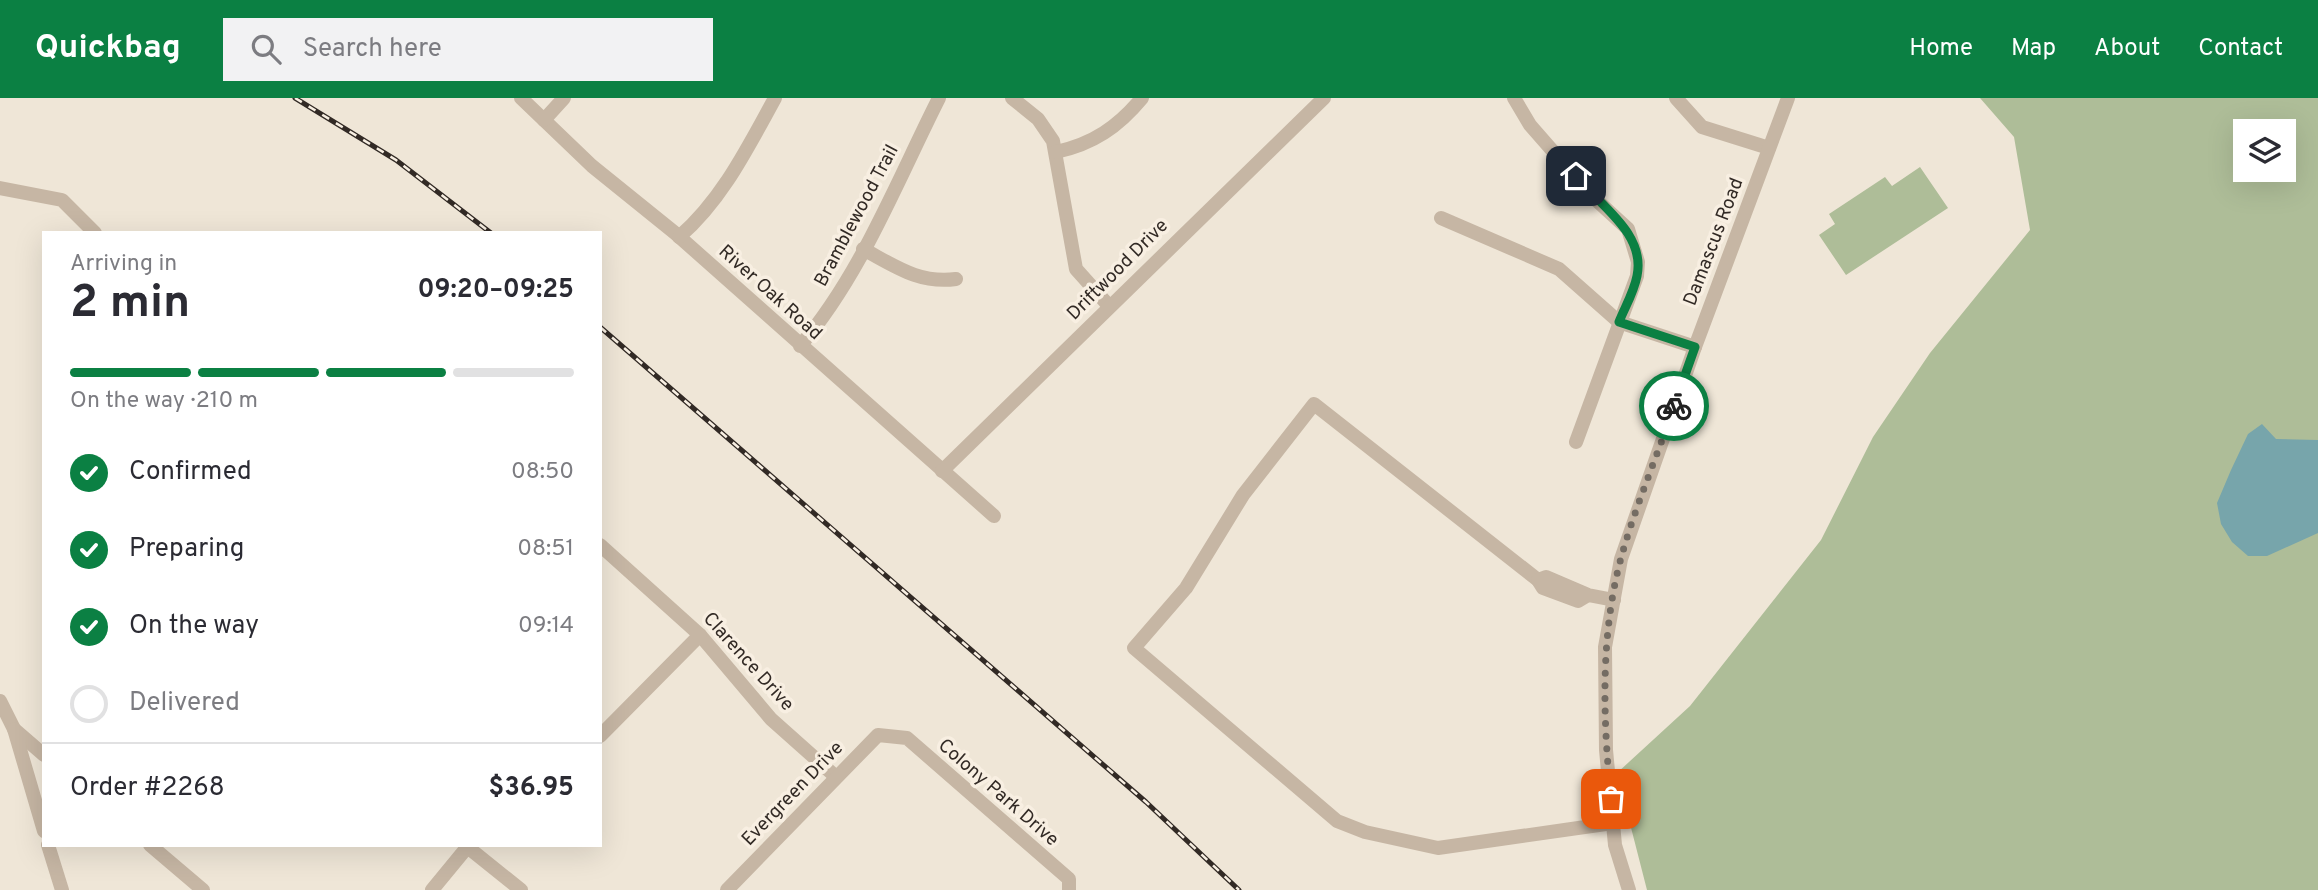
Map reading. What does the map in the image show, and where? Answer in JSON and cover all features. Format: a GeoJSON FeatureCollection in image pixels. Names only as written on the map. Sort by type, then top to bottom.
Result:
{"type":"FeatureCollection","features":[{"type":"Feature","properties":{"kind":"street","name":"River Oak Road"},"geometry":{"type":"LineString","coordinates":[[521,98],[592,166],[679,237],[994,516]]}},
{"type":"Feature","properties":{"kind":"street"},"geometry":{"type":"LineString","coordinates":[[544,120],[564,98]]}},
{"type":"Feature","properties":{"kind":"street"},"geometry":{"type":"LineString","coordinates":[[679,237],[700,219],[722,189],[775,98]]}},
{"type":"Feature","properties":{"kind":"street","name":"Bramblewood Trail"},"geometry":{"type":"LineString","coordinates":[[800,346],[825,317],[863,249],[939,98]]}},
{"type":"Feature","properties":{"kind":"street"},"geometry":{"type":"LineString","coordinates":[[1012,98],[1038,119],[1053,141],[1076,269],[1109,306]]}},
{"type":"Feature","properties":{"kind":"street"},"geometry":{"type":"LineString","coordinates":[[1056,152],[1082,146],[1121,123],[1142,98]]}},
{"type":"Feature","properties":{"kind":"street","name":"Driftwood Drive"},"geometry":{"type":"LineString","coordinates":[[942,471],[1324,98]]}},
{"type":"Feature","properties":{"kind":"street"},"geometry":{"type":"LineString","coordinates":[[1514,98],[1530,125],[1593,197],[1628,229],[1638,262],[1637,276],[1576,442]]}},
{"type":"Feature","properties":{"kind":"street"},"geometry":{"type":"LineString","coordinates":[[1676,98],[1702,127],[1769,148]]}},
{"type":"Feature","properties":{"kind":"street","name":"Damascus Road"},"geometry":{"type":"LineString","coordinates":[[1629,890],[1615,845],[1606,750],[1605,647],[1621,559],[1695,347],[1788,98]]}},
{"type":"Feature","properties":{"kind":"street"},"geometry":{"type":"LineString","coordinates":[[0,188],[62,200],[93,231]]}},
{"type":"Feature","properties":{"kind":"street"},"geometry":{"type":"LineString","coordinates":[[1441,218],[1559,269],[1619,322],[1695,347]]}},
{"type":"Feature","properties":{"kind":"street"},"geometry":{"type":"LineString","coordinates":[[863,249],[916,276],[935,282],[956,279]]}},
{"type":"Feature","properties":{"kind":"street"},"geometry":{"type":"LineString","coordinates":[[1613,823],[1437,848],[1356,828],[1337,821],[1134,648],[1186,588],[1243,495],[1314,404],[1538,580],[1546,577],[1588,595],[1614,600]]}},
{"type":"Feature","properties":{"kind":"street","name":"Clarence Drive"},"geometry":{"type":"LineString","coordinates":[[602,547],[700,635],[771,719],[835,776]]}},
{"type":"Feature","properties":{"kind":"street"},"geometry":{"type":"LineString","coordinates":[[602,734],[700,635]]}},
{"type":"Feature","properties":{"kind":"street"},"geometry":{"type":"LineString","coordinates":[[0,701],[14,729],[41,807]]}},
{"type":"Feature","properties":{"kind":"street"},"geometry":{"type":"LineString","coordinates":[[14,729],[42,753]]}},
{"type":"Feature","properties":{"kind":"street","name":"Evergreen Drive"},"geometry":{"type":"LineString","coordinates":[[727,890],[835,776],[878,735],[891,735]]}},
{"type":"Feature","properties":{"kind":"street","name":"Colony Park Drive"},"geometry":{"type":"LineString","coordinates":[[891,735],[907,738],[1069,879],[1069,890]]}},
{"type":"Feature","properties":{"kind":"street"},"geometry":{"type":"LineString","coordinates":[[49,847],[62,890]]}},
{"type":"Feature","properties":{"kind":"street"},"geometry":{"type":"LineString","coordinates":[[152,847],[203,890]]}},
{"type":"Feature","properties":{"kind":"street"},"geometry":{"type":"LineString","coordinates":[[432,890],[466,847]]}},
{"type":"Feature","properties":{"kind":"street"},"geometry":{"type":"LineString","coordinates":[[468,847],[521,890]]}},
{"type":"Feature","properties":{"kind":"green space"},"geometry":{"type":"Polygon","coordinates":[[[1980,98],[2318,98],[2318,890],[1647,890],[1617,773],[1690,706],[1821,540],[1873,437],[1930,353],[2030,230],[2014,137],[1980,98]]]}},
{"type":"Feature","properties":{"kind":"green space"},"geometry":{"type":"Polygon","coordinates":[[[1920,167],[1948,208],[1846,275],[1819,235],[1835,224],[1829,214],[1885,177],[1892,186],[1920,167]]]}},
{"type":"Feature","properties":{"kind":"water"},"geometry":{"type":"Polygon","coordinates":[[[2262,424],[2276,439],[2318,440],[2318,533],[2267,556],[2248,556],[2232,542],[2221,524],[2217,503],[2248,434],[2262,424]]]}},
{"type":"Feature","properties":{"kind":"railway"},"geometry":{"type":"LineString","coordinates":[[295,98],[396,160],[488,231]]}},
{"type":"Feature","properties":{"kind":"railway"},"geometry":{"type":"LineString","coordinates":[[602,329],[1146,802],[1239,890]]}},
{"type":"Feature","properties":{"kind":"way so far"},"geometry":{"type":"LineString","coordinates":[[1611,799],[1606,750],[1605,647],[1621,559],[1674,406]]}},
{"type":"Feature","properties":{"kind":"route"},"geometry":{"type":"LineString","coordinates":[[1576,176],[1593,197],[1628,229],[1638,262],[1637,276],[1619,322],[1695,347],[1674,406]]}}]}
